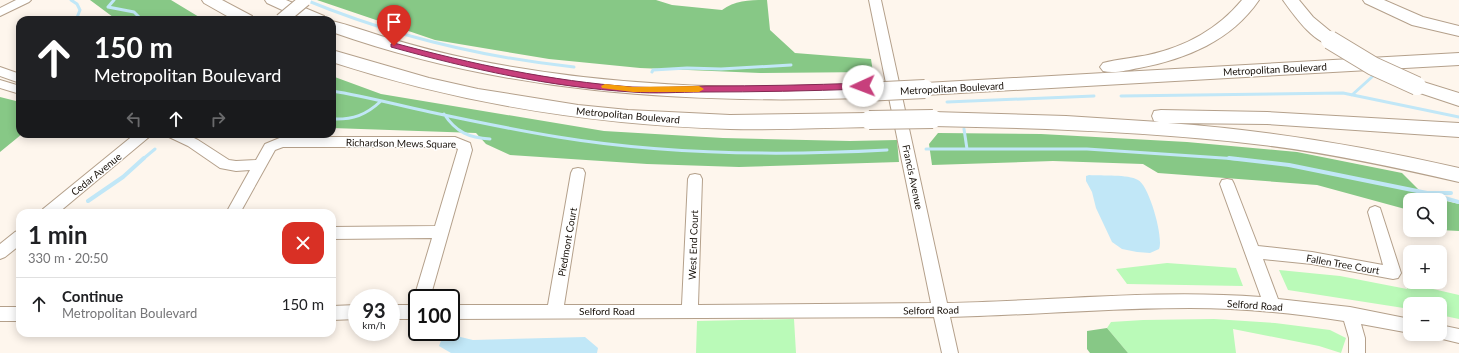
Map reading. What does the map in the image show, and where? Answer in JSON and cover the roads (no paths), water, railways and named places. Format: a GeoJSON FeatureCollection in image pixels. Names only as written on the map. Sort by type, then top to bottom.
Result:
{"type":"FeatureCollection","features":[{"type":"Feature","properties":{"kind":"highway"},"geometry":{"type":"LineString","coordinates":[[210,0],[239,16]]}},
{"type":"Feature","properties":{"kind":"highway"},"geometry":{"type":"LineString","coordinates":[[273,0],[309,16]]}},
{"type":"Feature","properties":{"kind":"highway"},"geometry":{"type":"LineString","coordinates":[[924,86],[1069,72],[1124,65],[1154,59],[1179,52],[1215,35],[1242,13],[1251,0]]}},
{"type":"Feature","properties":{"kind":"highway"},"geometry":{"type":"LineString","coordinates":[[1291,0],[1307,21],[1330,40],[1373,66],[1417,86],[1459,100]]}},
{"type":"Feature","properties":{"kind":"highway"},"geometry":{"type":"LineString","coordinates":[[1372,0],[1393,11],[1418,21],[1459,31]]}},
{"type":"Feature","properties":{"kind":"highway","name":"Metropolitan Boulevard"},"geometry":{"type":"LineString","coordinates":[[336,27],[394,46],[451,61],[505,72],[633,90],[745,94],[790,95],[863,89],[1459,59]]}},
{"type":"Feature","properties":{"kind":"highway","name":"Metropolitan Boulevard"},"geometry":{"type":"LineString","coordinates":[[336,57],[370,69],[428,85],[485,97],[552,108],[621,116],[702,121],[790,122],[1132,115],[1267,118],[1459,130]]}},
{"type":"Feature","properties":{"kind":"highway"},"geometry":{"type":"LineString","coordinates":[[1347,65],[1459,63]]}},
{"type":"Feature","properties":{"kind":"highway"},"geometry":{"type":"LineString","coordinates":[[933,119],[1078,123],[1228,134],[1336,148],[1388,158],[1459,175]]}},
{"type":"Feature","properties":{"kind":"street"},"geometry":{"type":"LineString","coordinates":[[0,13],[25,0]]}},
{"type":"Feature","properties":{"kind":"street"},"geometry":{"type":"LineString","coordinates":[[286,16],[305,0]]}},
{"type":"Feature","properties":{"kind":"street","name":"Francis Avenue"},"geometry":{"type":"LineString","coordinates":[[875,0],[950,353]]}},
{"type":"Feature","properties":{"kind":"street"},"geometry":{"type":"LineString","coordinates":[[0,71],[16,77]]}},
{"type":"Feature","properties":{"kind":"street"},"geometry":{"type":"LineString","coordinates":[[0,84],[16,89]]}},
{"type":"Feature","properties":{"kind":"street","name":"Cedar Avenue"},"geometry":{"type":"LineString","coordinates":[[53,209],[139,138]]}},
{"type":"Feature","properties":{"kind":"street"},"geometry":{"type":"LineString","coordinates":[[181,138],[225,164],[236,166],[259,165]]}},
{"type":"Feature","properties":{"kind":"street","name":"Richardson Mews Square"},"geometry":{"type":"LineString","coordinates":[[235,209],[270,147],[282,142],[455,142],[462,144],[465,146],[465,150],[424,289]]}},
{"type":"Feature","properties":{"kind":"street","name":"Piedmont Court"},"geometry":{"type":"LineString","coordinates":[[555,312],[578,173]]}},
{"type":"Feature","properties":{"kind":"street","name":"West End Court"},"geometry":{"type":"LineString","coordinates":[[690,311],[695,179]]}},
{"type":"Feature","properties":{"kind":"street"},"geometry":{"type":"LineString","coordinates":[[1227,184],[1272,305]]}},
{"type":"Feature","properties":{"kind":"street","name":"Fallen Tree Court"},"geometry":{"type":"LineString","coordinates":[[1252,252],[1312,258],[1394,273],[1375,212]]}},
{"type":"Feature","properties":{"kind":"street"},"geometry":{"type":"LineString","coordinates":[[336,233],[440,232]]}},
{"type":"Feature","properties":{"kind":"street"},"geometry":{"type":"LineString","coordinates":[[0,253],[16,239]]}},
{"type":"Feature","properties":{"kind":"street","name":"Selford Road"},"geometry":{"type":"LineString","coordinates":[[460,312],[941,310],[1184,301],[1272,305],[1350,314],[1403,325]]}},
{"type":"Feature","properties":{"kind":"street"},"geometry":{"type":"LineString","coordinates":[[336,312],[348,312]]}},
{"type":"Feature","properties":{"kind":"street"},"geometry":{"type":"LineString","coordinates":[[0,314],[16,314]]}},
{"type":"Feature","properties":{"kind":"street"},"geometry":{"type":"LineString","coordinates":[[1350,314],[1357,338],[1357,353]]}},
{"type":"Feature","properties":{"kind":"street"},"geometry":{"type":"LineString","coordinates":[[1447,333],[1459,336]]}},
{"type":"Feature","properties":{"kind":"water"},"geometry":{"type":"Polygon","coordinates":[[[1086,176],[1134,178],[1142,184],[1147,191],[1154,212],[1159,234],[1159,249],[1150,253],[1137,252],[1122,249],[1112,242],[1096,208],[1092,192],[1086,181],[1086,176]]]}},
{"type":"Feature","properties":{"kind":"water"},"geometry":{"type":"Polygon","coordinates":[[[460,337],[473,340],[585,337],[598,348],[597,353],[451,353],[439,346],[441,341],[460,341],[460,337]]]}},
{"type":"Feature","properties":{"kind":"waterway"},"geometry":{"type":"LineString","coordinates":[[71,0],[77,4],[80,10],[78,16]]}},
{"type":"Feature","properties":{"kind":"waterway"},"geometry":{"type":"LineString","coordinates":[[114,0],[108,7],[134,12],[138,16]]}},
{"type":"Feature","properties":{"kind":"waterway"},"geometry":{"type":"LineString","coordinates":[[306,0],[372,24],[438,43],[471,51],[539,63],[574,67]]}},
{"type":"Feature","properties":{"kind":"waterway"},"geometry":{"type":"LineString","coordinates":[[652,72],[653,70],[687,68],[721,69],[791,65]]}},
{"type":"Feature","properties":{"kind":"waterway"},"geometry":{"type":"LineString","coordinates":[[1352,95],[1373,76]]}},
{"type":"Feature","properties":{"kind":"waterway"},"geometry":{"type":"LineString","coordinates":[[336,92],[445,115]]}},
{"type":"Feature","properties":{"kind":"waterway"},"geometry":{"type":"LineString","coordinates":[[1121,96],[1343,93],[1352,95]]}},
{"type":"Feature","properties":{"kind":"waterway"},"geometry":{"type":"LineString","coordinates":[[1352,95],[1459,117]]}},
{"type":"Feature","properties":{"kind":"waterway"},"geometry":{"type":"LineString","coordinates":[[947,102],[1094,96]]}},
{"type":"Feature","properties":{"kind":"waterway"},"geometry":{"type":"LineString","coordinates":[[336,119],[346,119],[359,116],[370,110],[381,101]]}},
{"type":"Feature","properties":{"kind":"waterway"},"geometry":{"type":"LineString","coordinates":[[445,115],[558,137],[599,143],[681,151],[805,153],[887,150]]}},
{"type":"Feature","properties":{"kind":"waterway"},"geometry":{"type":"LineString","coordinates":[[445,115],[458,130],[476,137],[490,139]]}},
{"type":"Feature","properties":{"kind":"waterway"},"geometry":{"type":"LineString","coordinates":[[964,129],[967,149]]}},
{"type":"Feature","properties":{"kind":"waterway"},"geometry":{"type":"LineString","coordinates":[[143,159],[155,149]]}},
{"type":"Feature","properties":{"kind":"waterway"},"geometry":{"type":"LineString","coordinates":[[926,149],[967,149]]}},
{"type":"Feature","properties":{"kind":"waterway"},"geometry":{"type":"LineString","coordinates":[[967,149],[1087,149],[1237,159]]}},
{"type":"Feature","properties":{"kind":"waterway"},"geometry":{"type":"LineString","coordinates":[[88,201],[123,177],[144,158]]}},
{"type":"Feature","properties":{"kind":"waterway"},"geometry":{"type":"LineString","coordinates":[[1229,158],[1237,159]]}},
{"type":"Feature","properties":{"kind":"waterway"},"geometry":{"type":"LineString","coordinates":[[1237,159],[1289,165],[1427,193],[1451,193]]}},
{"type":"Feature","properties":{"kind":"waterway"},"geometry":{"type":"LineString","coordinates":[[1447,199],[1459,202]]}}]}
